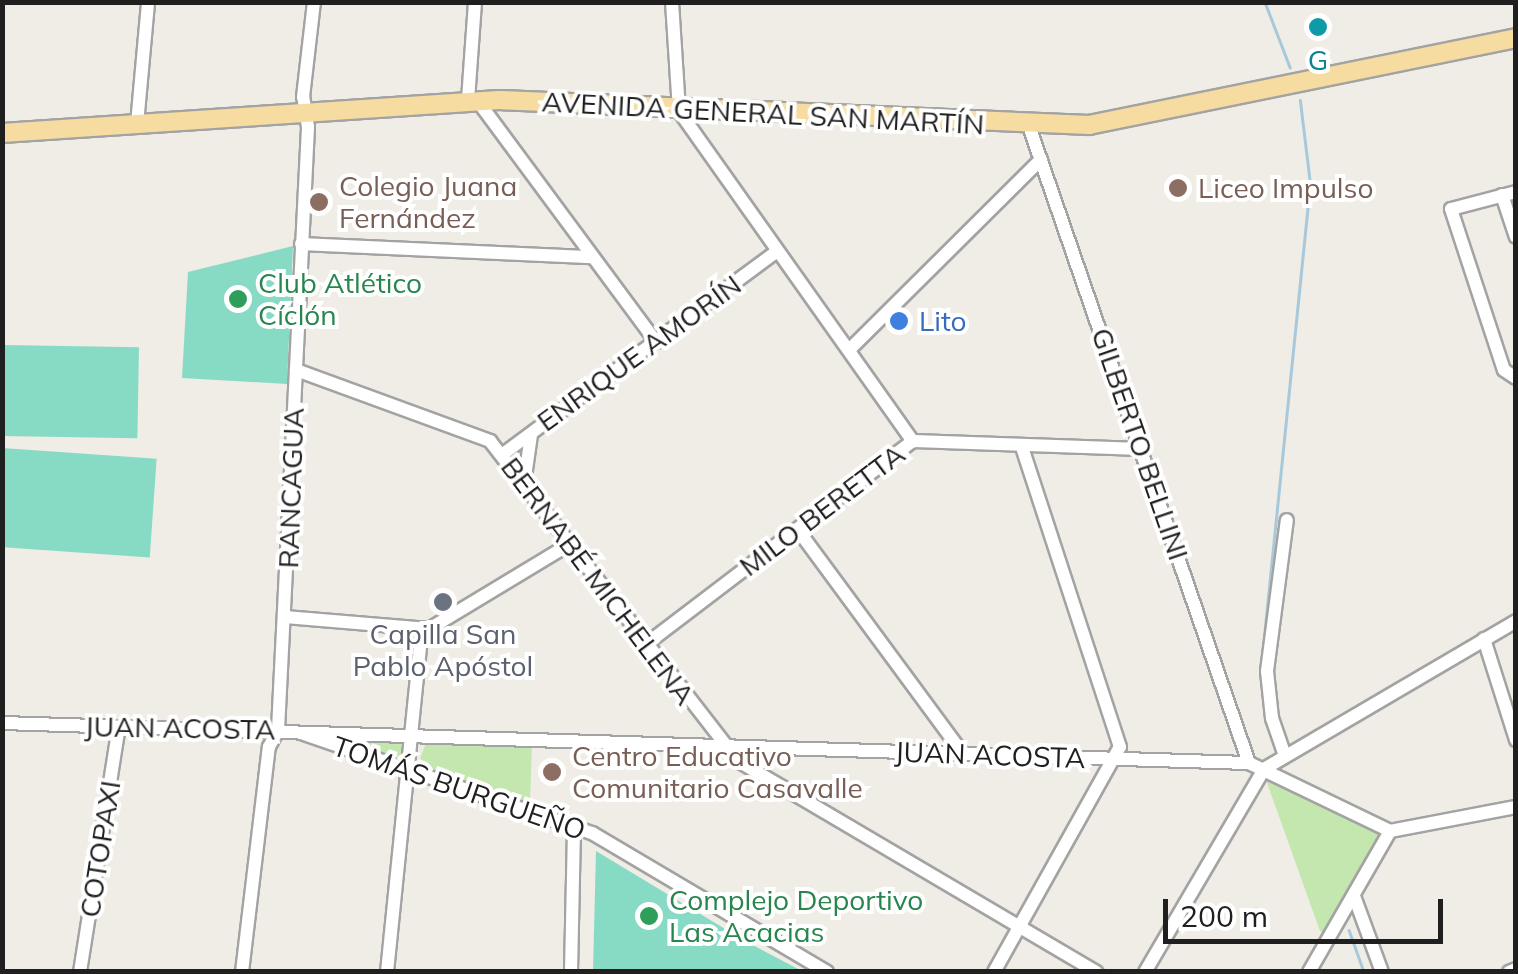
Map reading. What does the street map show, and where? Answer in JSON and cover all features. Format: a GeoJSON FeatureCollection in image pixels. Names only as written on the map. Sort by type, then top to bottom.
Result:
{"type":"FeatureCollection","features":[{"type":"Feature","properties":{"kind":"main road","name":"AVENIDA GENERAL SAN MARTÍN"},"geometry":{"type":"LineString","coordinates":[[2,133],[472,100],[1029,126],[1111,122],[1516,38]]}},
{"type":"Feature","properties":{"kind":"street"},"geometry":{"type":"LineString","coordinates":[[138,124],[148,2]]}},
{"type":"Feature","properties":{"kind":"street","name":"RANCAGUA"},"geometry":{"type":"LineString","coordinates":[[242,972],[269,747],[278,730],[314,2]]}},
{"type":"Feature","properties":{"kind":"street"},"geometry":{"type":"LineString","coordinates":[[475,2],[472,100],[656,342]]}},
{"type":"Feature","properties":{"kind":"street"},"geometry":{"type":"LineString","coordinates":[[672,2],[679,112],[913,441]]}},
{"type":"Feature","properties":{"kind":"street","name":"GILBERTO BELLINI"},"geometry":{"type":"LineString","coordinates":[[1029,126],[1249,763]]}},
{"type":"Feature","properties":{"kind":"street"},"geometry":{"type":"LineString","coordinates":[[850,350],[1041,159]]}},
{"type":"Feature","properties":{"kind":"street"},"geometry":{"type":"LineString","coordinates":[[1516,237],[1509,194],[1452,209],[1504,370],[1516,378]]}},
{"type":"Feature","properties":{"kind":"street"},"geometry":{"type":"LineString","coordinates":[[301,244],[592,257]]}},
{"type":"Feature","properties":{"kind":"street","name":"ENRIQUE AMORÍN"},"geometry":{"type":"LineString","coordinates":[[503,454],[776,252]]}},
{"type":"Feature","properties":{"kind":"street","name":"BERNABÉ MICHELENA"},"geometry":{"type":"LineString","coordinates":[[296,370],[484,438],[503,454],[720,744]]}},
{"type":"Feature","properties":{"kind":"street"},"geometry":{"type":"LineString","coordinates":[[524,484],[532,433]]}},
{"type":"Feature","properties":{"kind":"street","name":"MILO BERETTA"},"geometry":{"type":"LineString","coordinates":[[645,645],[913,441],[1142,449]]}},
{"type":"Feature","properties":{"kind":"street"},"geometry":{"type":"LineString","coordinates":[[994,972],[1118,760],[1117,736],[1022,447]]}},
{"type":"Feature","properties":{"kind":"street"},"geometry":{"type":"LineString","coordinates":[[1284,753],[1267,671],[1288,520]]}},
{"type":"Feature","properties":{"kind":"street"},"geometry":{"type":"LineString","coordinates":[[798,530],[963,754]]}},
{"type":"Feature","properties":{"kind":"street"},"geometry":{"type":"LineString","coordinates":[[285,617],[422,629],[457,616],[570,544]]}},
{"type":"Feature","properties":{"kind":"street"},"geometry":{"type":"LineString","coordinates":[[1145,972],[1264,769],[1284,753],[1516,621]]}},
{"type":"Feature","properties":{"kind":"street"},"geometry":{"type":"LineString","coordinates":[[387,972],[422,629]]}},
{"type":"Feature","properties":{"kind":"street"},"geometry":{"type":"LineString","coordinates":[[1484,639],[1516,740]]}},
{"type":"Feature","properties":{"kind":"street","name":"JUAN ACOSTA"},"geometry":{"type":"LineString","coordinates":[[2,723],[412,733],[1249,763],[1390,830]]}},
{"type":"Feature","properties":{"kind":"street","name":"COTOPAXI"},"geometry":{"type":"LineString","coordinates":[[80,972],[119,727]]}},
{"type":"Feature","properties":{"kind":"street","name":"TOMÁS BURGUEÑO"},"geometry":{"type":"LineString","coordinates":[[297,731],[409,773],[574,826],[826,972]]}},
{"type":"Feature","properties":{"kind":"street"},"geometry":{"type":"LineString","coordinates":[[720,744],[1096,972]]}},
{"type":"Feature","properties":{"kind":"street"},"geometry":{"type":"LineString","coordinates":[[1309,972],[1390,830],[1516,806]]}},
{"type":"Feature","properties":{"kind":"street"},"geometry":{"type":"LineString","coordinates":[[571,972],[574,826]]}},
{"type":"Feature","properties":{"kind":"street"},"geometry":{"type":"LineString","coordinates":[[1354,896],[1382,972]]}},
{"type":"Feature","properties":{"kind":"green space","name":"Club Atlético Cíclón"},"geometry":{"type":"Polygon","coordinates":[[[293,246],[287,384],[182,378],[188,272],[293,246]]]}},
{"type":"Feature","properties":{"kind":"green space"},"geometry":{"type":"Polygon","coordinates":[[[3,345],[139,347],[137,438],[2,436],[3,345]]]}},
{"type":"Feature","properties":{"kind":"green space"},"geometry":{"type":"Polygon","coordinates":[[[2,448],[157,459],[150,558],[2,547],[2,448]]]}},
{"type":"Feature","properties":{"kind":"green space"},"geometry":{"type":"Polygon","coordinates":[[[343,739],[400,739],[404,755],[396,760],[343,739]]]}},
{"type":"Feature","properties":{"kind":"green space"},"geometry":{"type":"Polygon","coordinates":[[[427,741],[532,744],[530,803],[430,770],[420,758],[427,741]]]}},
{"type":"Feature","properties":{"kind":"green space"},"geometry":{"type":"Polygon","coordinates":[[[1266,780],[1380,834],[1326,934],[1320,931],[1266,780]]]}},
{"type":"Feature","properties":{"kind":"green space","name":"Complejo Deportivo Las Acacias"},"geometry":{"type":"Polygon","coordinates":[[[596,851],[745,941],[802,971],[593,971],[596,851]]]}},
{"type":"Feature","properties":{"kind":"waterway"},"geometry":{"type":"LineString","coordinates":[[1265,2],[1290,67]]}},
{"type":"Feature","properties":{"kind":"waterway"},"geometry":{"type":"LineString","coordinates":[[1265,711],[1261,666],[1310,184],[1300,101]]}},
{"type":"Feature","properties":{"kind":"waterway"},"geometry":{"type":"LineString","coordinates":[[1349,930],[1364,972]]}},
{"type":"Feature","properties":{"kind":"place","name":"G"},"geometry":{"type":"Point","coordinates":[1318,27]}},
{"type":"Feature","properties":{"kind":"place","name":"Liceo Impulso"},"geometry":{"type":"Point","coordinates":[1178,188]}},
{"type":"Feature","properties":{"kind":"place","name":"Colegio Juana Fernández"},"geometry":{"type":"Point","coordinates":[319,202]}},
{"type":"Feature","properties":{"kind":"place","name":"Club Atlético Cíclón"},"geometry":{"type":"Point","coordinates":[238,299]}},
{"type":"Feature","properties":{"kind":"place","name":"Lito"},"geometry":{"type":"Point","coordinates":[899,321]}},
{"type":"Feature","properties":{"kind":"place","name":"Capilla San Pablo Apóstol"},"geometry":{"type":"Point","coordinates":[443,602]}},
{"type":"Feature","properties":{"kind":"place","name":"Centro Educativo Comunitario Casavalle"},"geometry":{"type":"Point","coordinates":[552,772]}},
{"type":"Feature","properties":{"kind":"place","name":"Complejo Deportivo Las Acacias"},"geometry":{"type":"Point","coordinates":[649,916]}}]}
